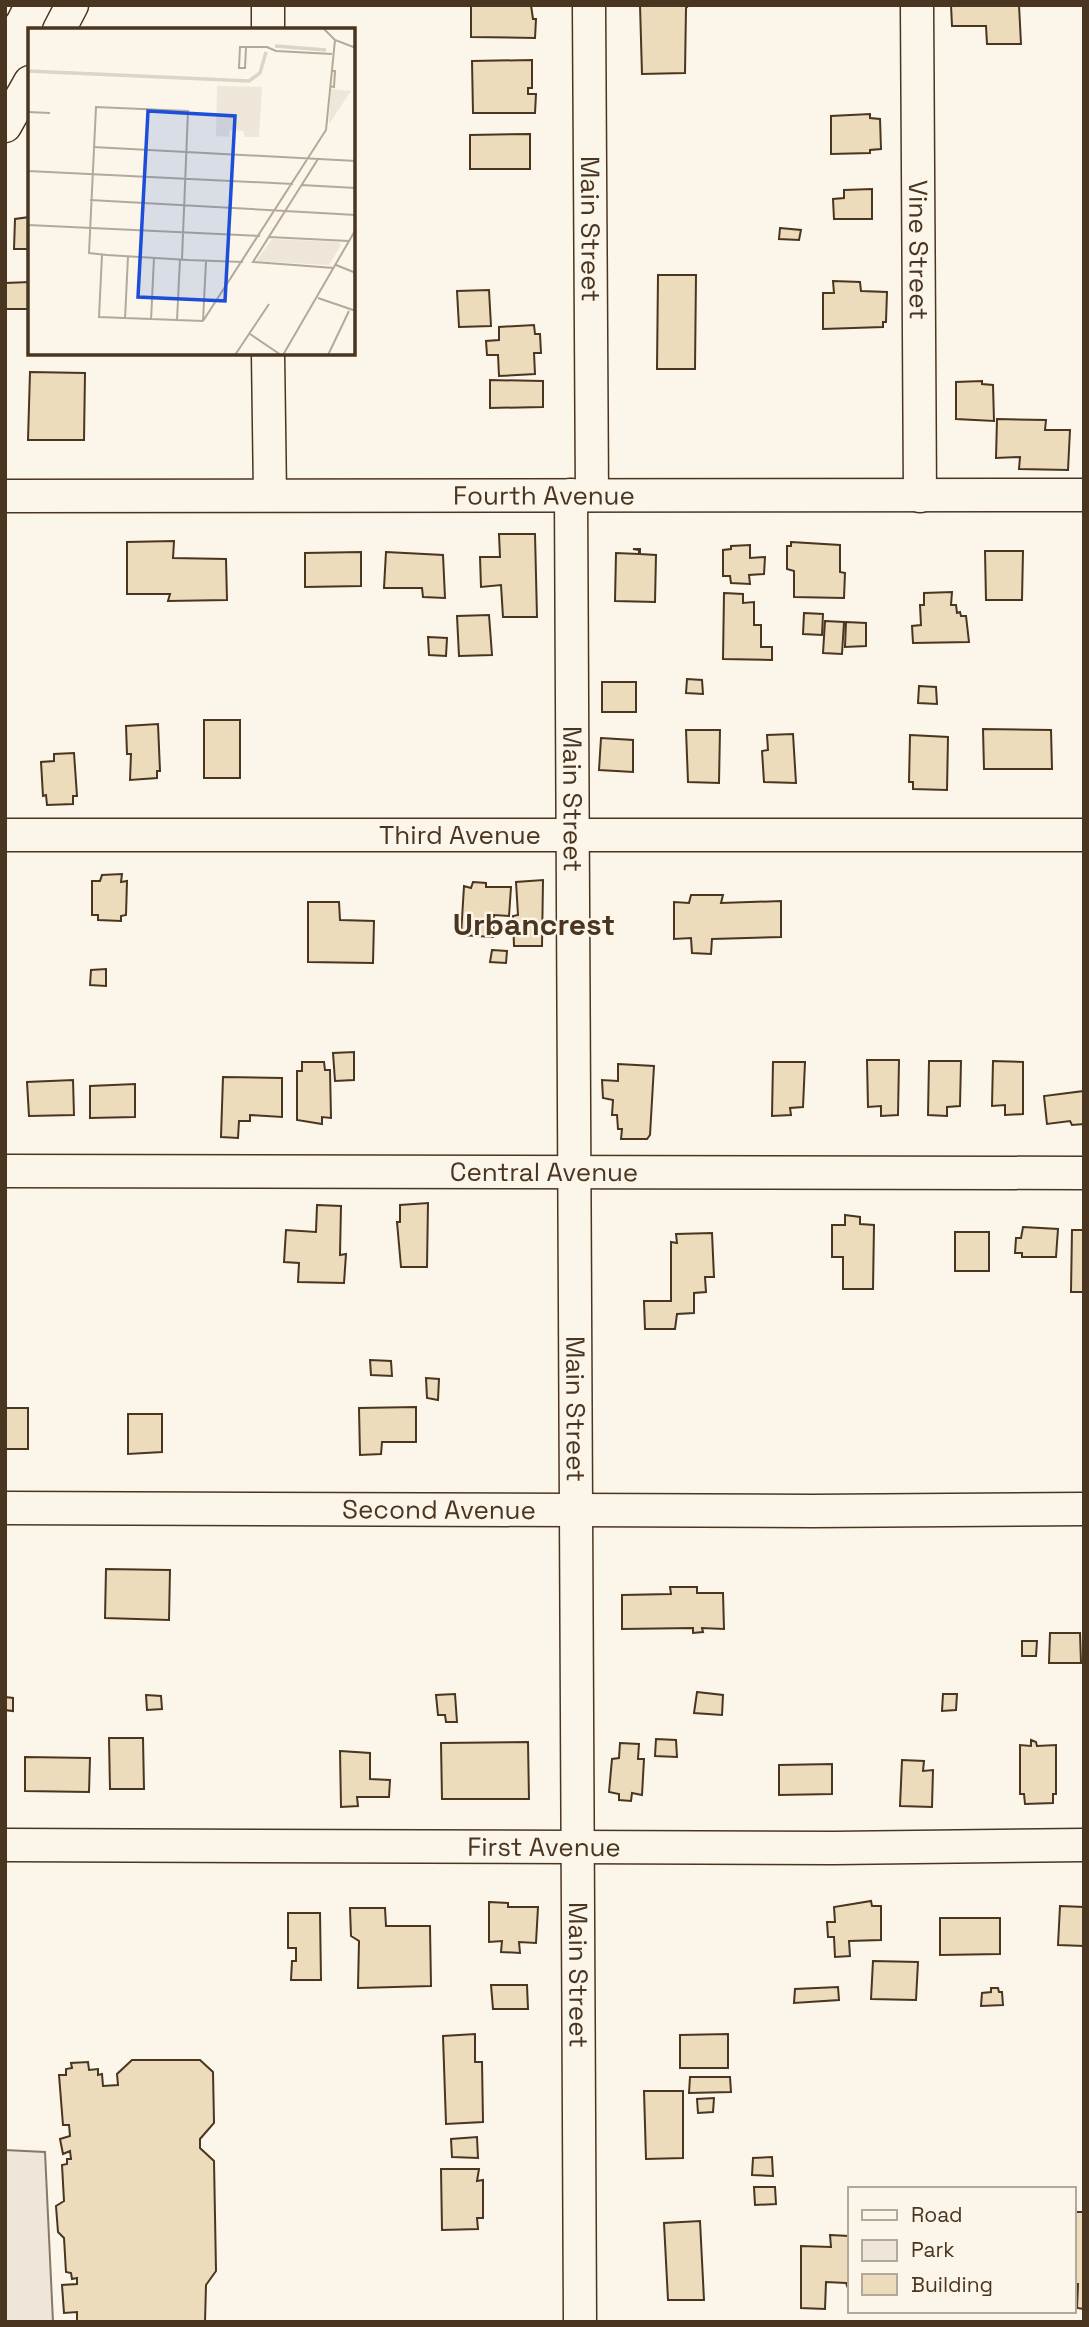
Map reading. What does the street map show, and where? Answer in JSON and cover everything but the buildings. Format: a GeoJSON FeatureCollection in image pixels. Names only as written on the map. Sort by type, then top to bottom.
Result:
{"type":"FeatureCollection","features":[{"type":"Feature","properties":{"kind":"street"},"geometry":{"type":"LineString","coordinates":[[60,28],[72,5]]}},
{"type":"Feature","properties":{"kind":"street"},"geometry":{"type":"LineString","coordinates":[[268,5],[268,28]]}},
{"type":"Feature","properties":{"kind":"street","name":"Main Street"},"geometry":{"type":"LineString","coordinates":[[580,2322],[572,834],[589,5]]}},
{"type":"Feature","properties":{"kind":"street","name":"Vine Street"},"geometry":{"type":"LineString","coordinates":[[917,5],[920,496]]}},
{"type":"Feature","properties":{"kind":"street"},"geometry":{"type":"LineString","coordinates":[[5,126],[28,86]]}},
{"type":"Feature","properties":{"kind":"street"},"geometry":{"type":"LineString","coordinates":[[268,355],[270,495]]}},
{"type":"Feature","properties":{"kind":"street","name":"Fourth Avenue"},"geometry":{"type":"LineString","coordinates":[[5,496],[1084,495]]}},
{"type":"Feature","properties":{"kind":"street","name":"Third Avenue"},"geometry":{"type":"LineString","coordinates":[[5,835],[1084,835]]}},
{"type":"Feature","properties":{"kind":"street","name":"Central Avenue"},"geometry":{"type":"LineString","coordinates":[[5,1171],[1084,1173]]}},
{"type":"Feature","properties":{"kind":"street","name":"Second Avenue"},"geometry":{"type":"LineString","coordinates":[[5,1508],[575,1508],[813,1511],[1084,1509]]}},
{"type":"Feature","properties":{"kind":"street","name":"First Avenue"},"geometry":{"type":"LineString","coordinates":[[5,1845],[1084,1845]]}},
{"type":"Feature","properties":{"kind":"green space"},"geometry":{"type":"Polygon","coordinates":[[[5,2150],[45,2152],[53,2322],[5,2322],[5,2150]]]}},
{"type":"Feature","properties":{"kind":"railway"},"geometry":{"type":"LineString","coordinates":[[5,13],[9,5]]}},
{"type":"Feature","properties":{"kind":"district","name":"Urbancrest"},"geometry":{"type":"Point","coordinates":[534,924]}}]}
